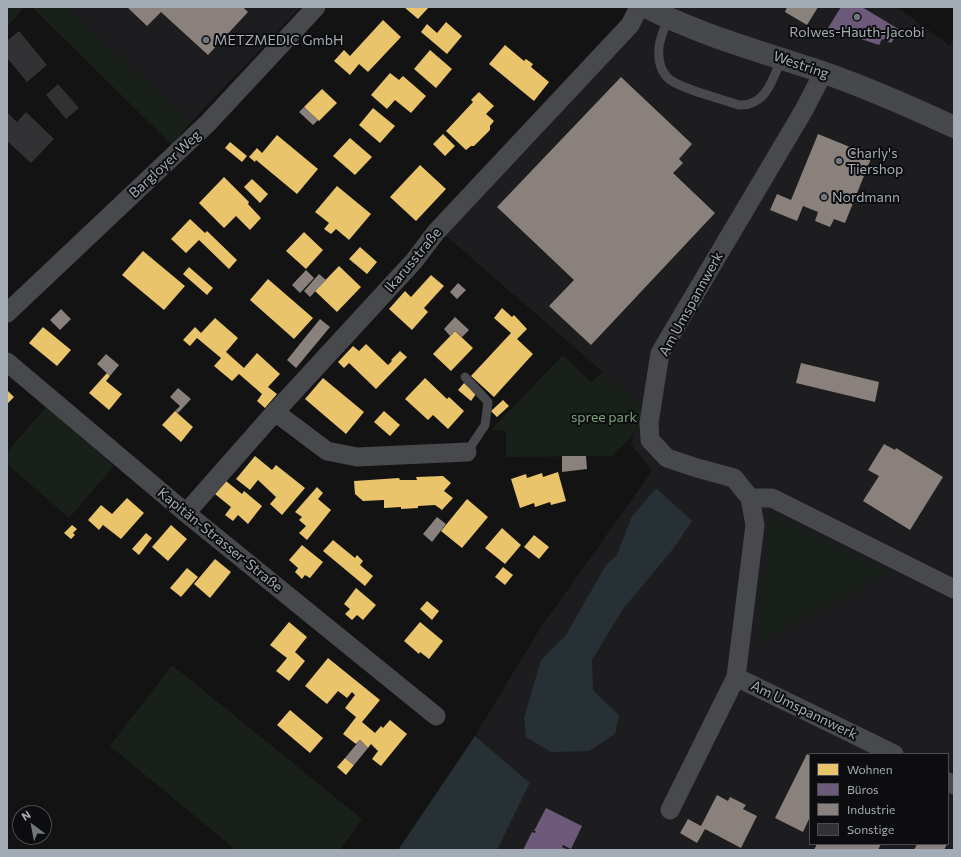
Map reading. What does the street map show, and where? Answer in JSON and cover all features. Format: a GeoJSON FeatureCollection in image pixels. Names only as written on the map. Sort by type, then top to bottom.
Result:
{"type":"FeatureCollection","features":[{"type":"Feature","properties":{"kind":"main road","name":"Westring"},"geometry":{"type":"LineString","coordinates":[[646,7],[668,18],[718,38],[874,91],[954,127]]}},
{"type":"Feature","properties":{"kind":"street","name":"Bargloyer Weg"},"geometry":{"type":"LineString","coordinates":[[7,313],[208,123],[316,7]]}},
{"type":"Feature","properties":{"kind":"street","name":"Ikarusstraße"},"geometry":{"type":"LineString","coordinates":[[186,513],[275,412],[414,261],[436,232],[630,25],[639,7]]}},
{"type":"Feature","properties":{"kind":"street","name":"Am Umspannwerk"},"geometry":{"type":"LineString","coordinates":[[670,810],[736,677],[755,526],[750,498],[734,478],[667,458],[650,440],[649,423],[660,354],[804,110],[823,73]]}},
{"type":"Feature","properties":{"kind":"street","name":"Kapitän-Strasser-Straße"},"geometry":{"type":"LineString","coordinates":[[7,362],[186,513],[436,716]]}},
{"type":"Feature","properties":{"kind":"street"},"geometry":{"type":"LineString","coordinates":[[275,412],[327,451],[357,457],[467,452]]}},
{"type":"Feature","properties":{"kind":"street"},"geometry":{"type":"LineString","coordinates":[[750,498],[772,498],[954,589]]}},
{"type":"Feature","properties":{"kind":"street","name":"Am Umspannwerk"},"geometry":{"type":"LineString","coordinates":[[736,677],[892,753]]}},
{"type":"Feature","properties":{"kind":"lane"},"geometry":{"type":"LineString","coordinates":[[668,18],[659,46],[659,58],[662,68],[669,78],[682,86],[739,105],[748,105],[755,102],[765,94],[772,82],[781,59]]}},
{"type":"Feature","properties":{"kind":"lane"},"geometry":{"type":"LineString","coordinates":[[465,377],[488,402],[485,424],[467,452]]}},
{"type":"Feature","properties":{"kind":"shaded area"},"geometry":{"type":"Polygon","coordinates":[[[66,7],[301,7],[191,122],[66,7]]]}},
{"type":"Feature","properties":{"kind":"shaded area"},"geometry":{"type":"Polygon","coordinates":[[[661,7],[897,7],[950,46],[954,37],[954,850],[497,850],[530,783],[475,736],[539,630],[652,471],[631,444],[643,407],[444,234],[644,17],[661,7]]]}},
{"type":"Feature","properties":{"kind":"shaded area"},"geometry":{"type":"Polygon","coordinates":[[[656,488],[692,521],[673,549],[623,609],[592,660],[593,690],[619,715],[615,734],[589,751],[551,752],[526,737],[524,718],[541,660],[566,635],[606,565],[617,555],[631,518],[656,488]]]}},
{"type":"Feature","properties":{"kind":"shaded area"},"geometry":{"type":"Polygon","coordinates":[[[475,736],[530,783],[497,850],[398,850],[475,736]]]}},
{"type":"Feature","properties":{"kind":"green space"},"geometry":{"type":"Polygon","coordinates":[[[7,7],[24,7],[7,27],[7,7]]]}},
{"type":"Feature","properties":{"kind":"green space"},"geometry":{"type":"Polygon","coordinates":[[[32,7],[66,7],[191,122],[172,145],[32,7]]]}},
{"type":"Feature","properties":{"kind":"green space","name":"spree park"},"geometry":{"type":"Polygon","coordinates":[[[563,355],[591,382],[603,372],[643,407],[634,435],[612,456],[506,457],[506,431],[491,430],[563,355]]]}},
{"type":"Feature","properties":{"kind":"green space"},"geometry":{"type":"Polygon","coordinates":[[[46,407],[114,466],[69,518],[7,464],[7,452],[46,407]]]}},
{"type":"Feature","properties":{"kind":"green space"},"geometry":{"type":"Polygon","coordinates":[[[770,514],[889,572],[760,642],[770,514]]]}},
{"type":"Feature","properties":{"kind":"green space"},"geometry":{"type":"Polygon","coordinates":[[[172,665],[362,819],[340,850],[236,850],[110,746],[172,665]]]}},
{"type":"Feature","properties":{"kind":"building: Wohnen"},"geometry":{"type":"Polygon","coordinates":[[[404,7],[429,7],[418,19],[404,7]]]}},
{"type":"Feature","properties":{"kind":"building: Wohnen"},"geometry":{"type":"Polygon","coordinates":[[[383,20],[401,37],[368,72],[359,64],[350,75],[334,61],[344,50],[350,56],[383,20]]]}},
{"type":"Feature","properties":{"kind":"building: Wohnen"},"geometry":{"type":"Polygon","coordinates":[[[446,22],[462,36],[447,54],[421,32],[427,24],[437,33],[446,22]]]}},
{"type":"Feature","properties":{"kind":"building: Wohnen"},"geometry":{"type":"Polygon","coordinates":[[[505,45],[524,61],[526,59],[533,64],[531,67],[549,82],[534,101],[489,64],[505,45]]]}},
{"type":"Feature","properties":{"kind":"building: Wohnen"},"geometry":{"type":"Polygon","coordinates":[[[430,50],[452,69],[436,88],[414,69],[430,50]]]}},
{"type":"Feature","properties":{"kind":"building: Wohnen"},"geometry":{"type":"Polygon","coordinates":[[[390,73],[399,80],[403,76],[426,96],[411,113],[395,100],[387,109],[371,95],[390,73]]]}},
{"type":"Feature","properties":{"kind":"building: Wohnen"},"geometry":{"type":"Polygon","coordinates":[[[322,89],[337,103],[319,121],[304,107],[322,89]]]}},
{"type":"Feature","properties":{"kind":"building: Wohnen"},"geometry":{"type":"Polygon","coordinates":[[[479,92],[494,106],[486,114],[494,121],[490,126],[490,130],[474,146],[471,146],[466,150],[446,131],[473,102],[471,100],[479,92]]]}},
{"type":"Feature","properties":{"kind":"building: Wohnen"},"geometry":{"type":"Polygon","coordinates":[[[373,108],[395,126],[380,143],[359,125],[373,108]]]}},
{"type":"Feature","properties":{"kind":"building: Wohnen"},"geometry":{"type":"Polygon","coordinates":[[[443,134],[455,146],[445,156],[433,144],[443,134]]]}},
{"type":"Feature","properties":{"kind":"building: Wohnen"},"geometry":{"type":"Polygon","coordinates":[[[277,135],[318,169],[297,194],[256,160],[255,162],[249,157],[257,148],[262,153],[277,135]]]}},
{"type":"Feature","properties":{"kind":"building: Wohnen"},"geometry":{"type":"Polygon","coordinates":[[[350,138],[372,157],[355,175],[333,156],[350,138]]]}},
{"type":"Feature","properties":{"kind":"building: Wohnen"},"geometry":{"type":"Polygon","coordinates":[[[230,142],[247,156],[242,162],[225,148],[230,142]]]}},
{"type":"Feature","properties":{"kind":"building: Wohnen"},"geometry":{"type":"Polygon","coordinates":[[[420,165],[446,189],[416,221],[390,197],[420,165]]]}},
{"type":"Feature","properties":{"kind":"building: Wohnen"},"geometry":{"type":"Polygon","coordinates":[[[224,177],[249,202],[248,204],[261,218],[250,230],[236,216],[224,228],[199,203],[224,177]]]}},
{"type":"Feature","properties":{"kind":"building: Wohnen"},"geometry":{"type":"Polygon","coordinates":[[[252,179],[268,194],[260,203],[244,187],[252,179]]]}},
{"type":"Feature","properties":{"kind":"building: Wohnen"},"geometry":{"type":"Polygon","coordinates":[[[337,186],[371,214],[349,240],[336,229],[331,234],[324,229],[329,223],[315,212],[337,186]]]}},
{"type":"Feature","properties":{"kind":"building: Wohnen"},"geometry":{"type":"Polygon","coordinates":[[[190,219],[205,233],[207,231],[237,260],[229,269],[199,240],[186,253],[171,239],[190,219]]]}},
{"type":"Feature","properties":{"kind":"building: Wohnen"},"geometry":{"type":"Polygon","coordinates":[[[304,232],[323,250],[306,269],[286,251],[304,232]]]}},
{"type":"Feature","properties":{"kind":"building: Wohnen"},"geometry":{"type":"Polygon","coordinates":[[[360,247],[377,262],[367,274],[349,259],[360,247]]]}},
{"type":"Feature","properties":{"kind":"building: Wohnen"},"geometry":{"type":"Polygon","coordinates":[[[143,251],[185,286],[164,310],[122,275],[143,251]]]}},
{"type":"Feature","properties":{"kind":"building: Wohnen"},"geometry":{"type":"Polygon","coordinates":[[[339,266],[361,287],[337,312],[315,291],[339,266]]]}},
{"type":"Feature","properties":{"kind":"building: Wohnen"},"geometry":{"type":"Polygon","coordinates":[[[189,267],[213,288],[207,295],[183,274],[189,267]]]}},
{"type":"Feature","properties":{"kind":"building: Wohnen"},"geometry":{"type":"Polygon","coordinates":[[[431,275],[444,286],[424,308],[428,312],[412,330],[389,309],[405,291],[411,297],[431,275]]]}},
{"type":"Feature","properties":{"kind":"building: Wohnen"},"geometry":{"type":"Polygon","coordinates":[[[268,279],[313,318],[294,339],[250,300],[268,279]]]}},
{"type":"Feature","properties":{"kind":"building: Wohnen"},"geometry":{"type":"Polygon","coordinates":[[[502,308],[512,317],[514,315],[527,329],[517,339],[533,354],[494,397],[471,376],[511,333],[494,318],[502,308]]]}},
{"type":"Feature","properties":{"kind":"building: Wohnen"},"geometry":{"type":"Polygon","coordinates":[[[215,318],[238,338],[226,352],[244,368],[257,353],[280,374],[268,387],[277,394],[265,408],[257,401],[262,394],[239,374],[232,381],[214,366],[221,358],[197,338],[190,346],[183,340],[195,327],[201,333],[215,318]]]}},
{"type":"Feature","properties":{"kind":"building: Wohnen"},"geometry":{"type":"Polygon","coordinates":[[[43,327],[71,350],[57,366],[29,343],[43,327]]]}},
{"type":"Feature","properties":{"kind":"building: Wohnen"},"geometry":{"type":"Polygon","coordinates":[[[455,331],[473,348],[451,371],[433,354],[455,331]]]}},
{"type":"Feature","properties":{"kind":"building: Wohnen"},"geometry":{"type":"Polygon","coordinates":[[[366,344],[388,365],[400,351],[407,357],[376,389],[349,363],[344,368],[338,362],[353,346],[359,351],[366,344]]]}},
{"type":"Feature","properties":{"kind":"building: Wohnen"},"geometry":{"type":"Polygon","coordinates":[[[107,373],[110,376],[106,381],[122,394],[109,410],[89,393],[107,373]]]}},
{"type":"Feature","properties":{"kind":"building: Wohnen"},"geometry":{"type":"Polygon","coordinates":[[[323,378],[364,412],[346,434],[305,399],[323,378]]]}},
{"type":"Feature","properties":{"kind":"building: Wohnen"},"geometry":{"type":"Polygon","coordinates":[[[425,378],[447,399],[449,397],[464,411],[448,429],[433,415],[428,420],[405,399],[425,378]]]}},
{"type":"Feature","properties":{"kind":"building: Wohnen"},"geometry":{"type":"Polygon","coordinates":[[[464,383],[476,394],[471,401],[458,390],[464,383]]]}},
{"type":"Feature","properties":{"kind":"building: Wohnen"},"geometry":{"type":"Polygon","coordinates":[[[7,390],[14,397],[7,404],[7,390]]]}},
{"type":"Feature","properties":{"kind":"building: Wohnen"},"geometry":{"type":"Polygon","coordinates":[[[503,400],[509,406],[497,417],[491,411],[503,400]]]}},
{"type":"Feature","properties":{"kind":"building: Wohnen"},"geometry":{"type":"Polygon","coordinates":[[[175,411],[193,427],[181,442],[162,425],[175,411]]]}},
{"type":"Feature","properties":{"kind":"building: Wohnen"},"geometry":{"type":"Polygon","coordinates":[[[384,411],[400,425],[390,436],[374,422],[384,411]]]}},
{"type":"Feature","properties":{"kind":"building: Wohnen"},"geometry":{"type":"Polygon","coordinates":[[[255,456],[272,470],[276,465],[305,488],[282,515],[270,504],[276,497],[258,480],[250,490],[236,479],[255,456]]]}},
{"type":"Feature","properties":{"kind":"building: Wohnen"},"geometry":{"type":"Polygon","coordinates":[[[558,472],[566,501],[551,505],[550,502],[535,507],[534,503],[520,508],[511,479],[526,474],[527,478],[542,473],[543,477],[558,472]]]}},
{"type":"Feature","properties":{"kind":"building: Wohnen"},"geometry":{"type":"Polygon","coordinates":[[[443,476],[451,483],[444,491],[453,498],[442,510],[435,505],[401,509],[401,507],[384,508],[384,500],[363,501],[355,494],[354,481],[399,478],[400,480],[417,480],[416,477],[443,476]]]}},
{"type":"Feature","properties":{"kind":"building: Wohnen"},"geometry":{"type":"Polygon","coordinates":[[[226,481],[242,494],[244,491],[262,506],[248,524],[238,515],[233,521],[225,515],[231,507],[215,494],[226,481]]]}},
{"type":"Feature","properties":{"kind":"building: Wohnen"},"geometry":{"type":"Polygon","coordinates":[[[317,487],[323,493],[318,499],[331,510],[307,540],[299,533],[306,526],[299,520],[302,517],[295,512],[317,487]]]}},
{"type":"Feature","properties":{"kind":"building: Wohnen"},"geometry":{"type":"Polygon","coordinates":[[[127,498],[144,513],[121,539],[103,525],[99,530],[88,520],[101,505],[112,514],[127,498]]]}},
{"type":"Feature","properties":{"kind":"building: Wohnen"},"geometry":{"type":"Polygon","coordinates":[[[467,499],[488,517],[462,548],[441,531],[467,499]]]}},
{"type":"Feature","properties":{"kind":"building: Wohnen"},"geometry":{"type":"Polygon","coordinates":[[[72,525],[77,529],[73,533],[75,535],[71,539],[64,533],[72,525]]]}},
{"type":"Feature","properties":{"kind":"building: Wohnen"},"geometry":{"type":"Polygon","coordinates":[[[171,525],[187,539],[168,561],[152,547],[171,525]]]}},
{"type":"Feature","properties":{"kind":"building: Wohnen"},"geometry":{"type":"Polygon","coordinates":[[[502,528],[521,545],[505,564],[485,548],[502,528]]]}},
{"type":"Feature","properties":{"kind":"building: Wohnen"},"geometry":{"type":"Polygon","coordinates":[[[146,533],[152,538],[139,555],[132,549],[146,533]]]}},
{"type":"Feature","properties":{"kind":"building: Wohnen"},"geometry":{"type":"Polygon","coordinates":[[[534,535],[549,547],[539,559],[524,547],[534,535]]]}},
{"type":"Feature","properties":{"kind":"building: Wohnen"},"geometry":{"type":"Polygon","coordinates":[[[333,540],[355,558],[357,555],[363,561],[360,565],[373,576],[365,586],[323,551],[333,540]]]}},
{"type":"Feature","properties":{"kind":"building: Wohnen"},"geometry":{"type":"Polygon","coordinates":[[[302,545],[323,562],[310,578],[305,575],[302,579],[295,572],[298,568],[289,560],[302,545]]]}},
{"type":"Feature","properties":{"kind":"building: Wohnen"},"geometry":{"type":"Polygon","coordinates":[[[215,559],[231,572],[210,598],[194,584],[215,559]]]}},
{"type":"Feature","properties":{"kind":"building: Wohnen"},"geometry":{"type":"Polygon","coordinates":[[[503,567],[513,575],[505,585],[495,577],[503,567]]]}},
{"type":"Feature","properties":{"kind":"building: Wohnen"},"geometry":{"type":"Polygon","coordinates":[[[187,568],[198,577],[181,597],[170,588],[187,568]]]}},
{"type":"Feature","properties":{"kind":"building: Wohnen"},"geometry":{"type":"Polygon","coordinates":[[[356,588],[376,605],[363,620],[357,615],[352,620],[345,614],[350,609],[344,604],[356,588]]]}},
{"type":"Feature","properties":{"kind":"building: Wohnen"},"geometry":{"type":"Polygon","coordinates":[[[427,601],[439,611],[432,620],[420,609],[427,601]]]}},
{"type":"Feature","properties":{"kind":"building: Wohnen"},"geometry":{"type":"Polygon","coordinates":[[[289,622],[307,637],[295,652],[305,661],[289,681],[276,671],[287,658],[270,645],[289,622]]]}},
{"type":"Feature","properties":{"kind":"building: Wohnen"},"geometry":{"type":"Polygon","coordinates":[[[420,622],[443,641],[429,659],[420,652],[419,654],[404,641],[420,622]]]}},
{"type":"Feature","properties":{"kind":"building: Wohnen"},"geometry":{"type":"Polygon","coordinates":[[[328,658],[380,700],[362,722],[375,733],[381,726],[383,728],[390,720],[407,734],[381,766],[372,759],[378,751],[371,744],[368,748],[360,740],[356,744],[343,734],[356,717],[345,708],[355,695],[352,692],[347,698],[338,691],[327,704],[305,686],[328,658]]]}},
{"type":"Feature","properties":{"kind":"building: Wohnen"},"geometry":{"type":"Polygon","coordinates":[[[290,710],[323,738],[310,753],[277,725],[290,710]]]}},
{"type":"Feature","properties":{"kind":"building: Wohnen"},"geometry":{"type":"Polygon","coordinates":[[[345,758],[354,765],[346,775],[337,767],[345,758]]]}},
{"type":"Feature","properties":{"kind":"building: Büros","name":"Rolwes-Hauth-Jacobi"},"geometry":{"type":"Polygon","coordinates":[[[841,7],[862,7],[900,30],[891,43],[882,39],[879,45],[828,28],[841,7]]]}},
{"type":"Feature","properties":{"kind":"building: Büros"},"geometry":{"type":"Polygon","coordinates":[[[546,808],[582,826],[571,849],[563,845],[562,847],[568,850],[523,850],[532,832],[535,833],[536,831],[534,831],[546,808]]]}},
{"type":"Feature","properties":{"kind":"building: Industrie","name":"METZMEDIC GmbH"},"geometry":{"type":"Polygon","coordinates":[[[127,7],[243,7],[248,12],[208,55],[161,12],[147,26],[127,7]]]}},
{"type":"Feature","properties":{"kind":"building: Industrie"},"geometry":{"type":"Polygon","coordinates":[[[787,7],[818,7],[807,25],[785,12],[787,7]]]}},
{"type":"Feature","properties":{"kind":"building: Industrie"},"geometry":{"type":"Polygon","coordinates":[[[621,77],[692,144],[679,159],[683,163],[673,173],[715,213],[591,345],[549,306],[574,280],[497,207],[621,77]]]}},
{"type":"Feature","properties":{"kind":"building: Industrie"},"geometry":{"type":"Polygon","coordinates":[[[304,107],[318,120],[313,125],[299,112],[304,107]]]}},
{"type":"Feature","properties":{"kind":"building: Industrie"},"geometry":{"type":"Polygon","coordinates":[[[818,134],[872,156],[845,223],[834,219],[830,227],[815,221],[818,212],[803,206],[797,221],[770,210],[777,194],[791,200],[818,134]]]}},
{"type":"Feature","properties":{"kind":"building: Industrie"},"geometry":{"type":"Polygon","coordinates":[[[306,270],[314,278],[300,293],[292,285],[306,270]]]}},
{"type":"Feature","properties":{"kind":"building: Industrie"},"geometry":{"type":"Polygon","coordinates":[[[319,274],[326,280],[310,297],[304,291],[319,274]]]}},
{"type":"Feature","properties":{"kind":"building: Industrie"},"geometry":{"type":"Polygon","coordinates":[[[458,283],[466,290],[457,299],[450,292],[458,283]]]}},
{"type":"Feature","properties":{"kind":"building: Industrie"},"geometry":{"type":"Polygon","coordinates":[[[61,309],[71,319],[60,330],[50,320],[61,309]]]}},
{"type":"Feature","properties":{"kind":"building: Industrie"},"geometry":{"type":"Polygon","coordinates":[[[455,317],[469,330],[462,337],[455,331],[450,336],[444,329],[455,317]]]}},
{"type":"Feature","properties":{"kind":"building: Industrie"},"geometry":{"type":"Polygon","coordinates":[[[320,319],[330,327],[296,368],[287,360],[320,319]]]}},
{"type":"Feature","properties":{"kind":"building: Industrie"},"geometry":{"type":"Polygon","coordinates":[[[106,354],[119,365],[110,376],[97,364],[106,354]]]}},
{"type":"Feature","properties":{"kind":"building: Industrie"},"geometry":{"type":"Polygon","coordinates":[[[801,363],[879,382],[875,402],[796,383],[801,363]]]}},
{"type":"Feature","properties":{"kind":"building: Industrie"},"geometry":{"type":"Polygon","coordinates":[[[178,388],[191,399],[178,413],[175,411],[180,406],[170,397],[178,388]]]}},
{"type":"Feature","properties":{"kind":"building: Industrie"},"geometry":{"type":"Polygon","coordinates":[[[884,444],[895,450],[896,448],[943,477],[910,530],[863,501],[879,476],[868,470],[884,444]]]}},
{"type":"Feature","properties":{"kind":"building: Industrie"},"geometry":{"type":"Polygon","coordinates":[[[562,456],[586,456],[587,469],[562,472],[562,456]]]}},
{"type":"Feature","properties":{"kind":"building: Industrie"},"geometry":{"type":"Polygon","coordinates":[[[437,517],[446,524],[432,542],[423,534],[437,517]]]}},
{"type":"Feature","properties":{"kind":"building: Industrie"},"geometry":{"type":"Polygon","coordinates":[[[360,740],[368,748],[354,765],[345,758],[360,740]]]}},
{"type":"Feature","properties":{"kind":"building: Industrie"},"geometry":{"type":"Polygon","coordinates":[[[807,754],[809,755],[809,819],[803,832],[775,818],[807,754]]]}},
{"type":"Feature","properties":{"kind":"building: Industrie"},"geometry":{"type":"Polygon","coordinates":[[[717,795],[728,801],[730,797],[746,805],[743,809],[757,816],[741,848],[705,829],[697,843],[680,833],[688,819],[701,826],[717,795]]]}},
{"type":"Feature","properties":{"kind":"building: Industrie"},"geometry":{"type":"Polygon","coordinates":[[[816,845],[880,845],[878,850],[814,850],[816,845]]]}},
{"type":"Feature","properties":{"kind":"building: Industrie"},"geometry":{"type":"Polygon","coordinates":[[[916,845],[946,845],[944,850],[914,850],[916,845]]]}},
{"type":"Feature","properties":{"kind":"building: Sonstige"},"geometry":{"type":"Polygon","coordinates":[[[19,31],[47,65],[27,82],[7,58],[7,41],[19,31]]]}},
{"type":"Feature","properties":{"kind":"building: Sonstige"},"geometry":{"type":"Polygon","coordinates":[[[58,84],[79,108],[66,119],[46,95],[58,84]]]}},
{"type":"Feature","properties":{"kind":"building: Sonstige"},"geometry":{"type":"Polygon","coordinates":[[[7,112],[17,122],[26,112],[54,139],[31,163],[7,141],[7,112]]]}},
{"type":"Feature","properties":{"kind":"place","name":"Rolwes-Hauth-Jacobi"},"geometry":{"type":"Point","coordinates":[857,17]}},
{"type":"Feature","properties":{"kind":"place","name":"METZMEDIC GmbH"},"geometry":{"type":"Point","coordinates":[206,40]}},
{"type":"Feature","properties":{"kind":"place","name":"Charly's Tiershop"},"geometry":{"type":"Point","coordinates":[839,161]}},
{"type":"Feature","properties":{"kind":"place","name":"Nordmann"},"geometry":{"type":"Point","coordinates":[824,197]}}]}
